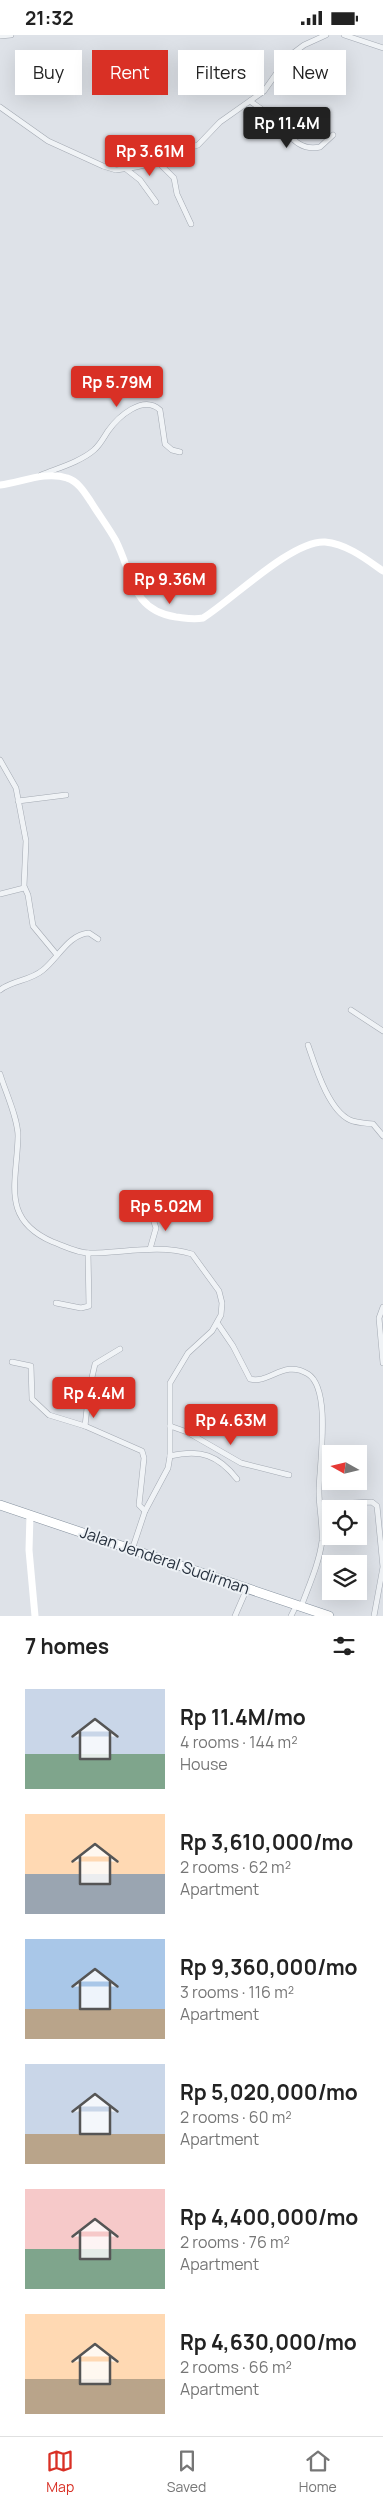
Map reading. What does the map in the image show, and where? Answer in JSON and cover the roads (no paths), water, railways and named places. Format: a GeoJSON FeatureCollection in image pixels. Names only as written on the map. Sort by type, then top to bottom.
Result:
{"type":"FeatureCollection","features":[{"type":"Feature","properties":{"kind":"highway","name":"Jalan Jenderal Sudirman"},"geometry":{"type":"LineString","coordinates":[[0,1505],[31,1518],[313,1616]]}},
{"type":"Feature","properties":{"kind":"highway","name":"Jalan Jenderal Sudirman"},"geometry":{"type":"LineString","coordinates":[[0,1510],[31,1518]]}},
{"type":"Feature","properties":{"kind":"highway","name":"Jalan Jenderal Sudirman"},"geometry":{"type":"LineString","coordinates":[[114,1546],[132,1550],[296,1611],[329,1616]]}},
{"type":"Feature","properties":{"kind":"street"},"geometry":{"type":"LineString","coordinates":[[0,36],[10,35]]}},
{"type":"Feature","properties":{"kind":"street"},"geometry":{"type":"LineString","coordinates":[[0,107],[48,141],[103,166],[126,169],[158,162],[170,154],[198,145],[220,122],[271,84],[278,69],[288,57],[304,45],[326,35]]}},
{"type":"Feature","properties":{"kind":"street"},"geometry":{"type":"LineString","coordinates":[[344,35],[353,36],[383,48]]}},
{"type":"Feature","properties":{"kind":"street"},"geometry":{"type":"LineString","coordinates":[[250,101],[276,120],[293,141],[302,145],[320,147],[333,135]]}},
{"type":"Feature","properties":{"kind":"street"},"geometry":{"type":"LineString","coordinates":[[158,162],[174,178],[177,194],[191,225]]}},
{"type":"Feature","properties":{"kind":"street"},"geometry":{"type":"LineString","coordinates":[[126,169],[140,180],[156,202]]}},
{"type":"Feature","properties":{"kind":"street"},"geometry":{"type":"LineString","coordinates":[[0,485],[27,481],[95,450],[117,421],[132,409],[143,405],[154,406],[160,410],[165,444],[172,450],[180,452]]}},
{"type":"Feature","properties":{"kind":"street"},"geometry":{"type":"LineString","coordinates":[[41,475],[69,478],[79,485],[116,541],[132,584],[141,599],[149,608],[164,614],[192,619],[202,617],[297,550],[316,543],[336,544],[352,551],[383,571]]}},
{"type":"Feature","properties":{"kind":"street"},"geometry":{"type":"LineString","coordinates":[[0,760],[14,784],[26,841],[24,888],[28,895],[33,926],[57,955]]}},
{"type":"Feature","properties":{"kind":"street"},"geometry":{"type":"LineString","coordinates":[[18,801],[66,795]]}},
{"type":"Feature","properties":{"kind":"street"},"geometry":{"type":"LineString","coordinates":[[0,894],[24,888]]}},
{"type":"Feature","properties":{"kind":"street"},"geometry":{"type":"LineString","coordinates":[[0,990],[35,975],[78,935],[89,933],[98,939]]}},
{"type":"Feature","properties":{"kind":"street"},"geometry":{"type":"LineString","coordinates":[[351,1010],[383,1031]]}},
{"type":"Feature","properties":{"kind":"street"},"geometry":{"type":"LineString","coordinates":[[308,1045],[323,1087],[343,1115],[351,1121],[373,1124],[383,1136]]}},
{"type":"Feature","properties":{"kind":"street"},"geometry":{"type":"LineString","coordinates":[[0,1074],[18,1132],[13,1168],[16,1210],[24,1225],[36,1234],[88,1253],[150,1249],[187,1253],[194,1256],[219,1291],[222,1303],[218,1324],[188,1353],[173,1377],[170,1388],[170,1456],[164,1477],[145,1511],[132,1550]]}},
{"type":"Feature","properties":{"kind":"street"},"geometry":{"type":"LineString","coordinates":[[150,1249],[156,1229],[152,1216]]}},
{"type":"Feature","properties":{"kind":"street"},"geometry":{"type":"LineString","coordinates":[[56,1303],[81,1308],[89,1306],[88,1253]]}},
{"type":"Feature","properties":{"kind":"street"},"geometry":{"type":"LineString","coordinates":[[383,1307],[379,1318],[383,1363]]}},
{"type":"Feature","properties":{"kind":"street"},"geometry":{"type":"LineString","coordinates":[[218,1324],[233,1346],[250,1379],[258,1380],[289,1369],[307,1373],[317,1385],[322,1422],[319,1493],[322,1530],[318,1562],[296,1611]]}},
{"type":"Feature","properties":{"kind":"street"},"geometry":{"type":"LineString","coordinates":[[85,1426],[85,1411],[90,1396],[94,1364],[120,1349]]}},
{"type":"Feature","properties":{"kind":"street"},"geometry":{"type":"LineString","coordinates":[[12,1362],[31,1366],[32,1399],[43,1411],[58,1419],[85,1426],[142,1451],[144,1458],[139,1505],[145,1511]]}},
{"type":"Feature","properties":{"kind":"street"},"geometry":{"type":"LineString","coordinates":[[170,1426],[186,1432],[241,1463],[290,1475]]}},
{"type":"Feature","properties":{"kind":"street"},"geometry":{"type":"LineString","coordinates":[[170,1456],[190,1451],[201,1453],[222,1463],[237,1479]]}},
{"type":"Feature","properties":{"kind":"street"},"geometry":{"type":"LineString","coordinates":[[367,1502],[372,1502],[377,1506],[382,1567],[374,1616]]}},
{"type":"Feature","properties":{"kind":"street"},"geometry":{"type":"LineString","coordinates":[[31,1518],[35,1616]]}},
{"type":"Feature","properties":{"kind":"street"},"geometry":{"type":"LineString","coordinates":[[235,1616],[245,1593]]}}]}
